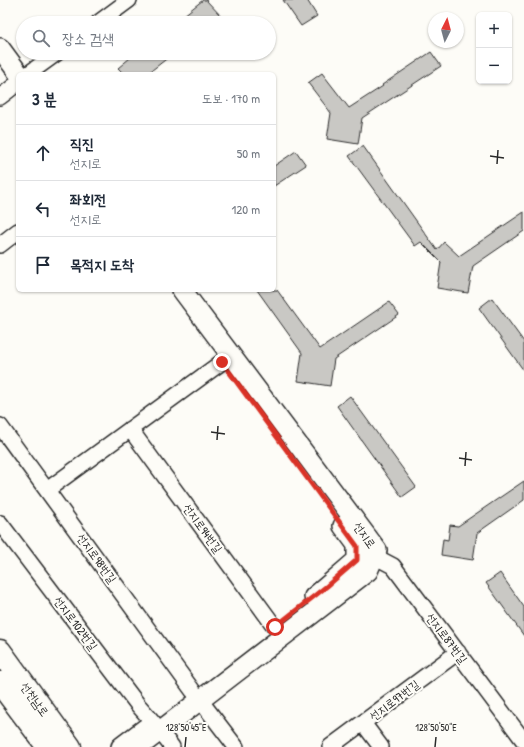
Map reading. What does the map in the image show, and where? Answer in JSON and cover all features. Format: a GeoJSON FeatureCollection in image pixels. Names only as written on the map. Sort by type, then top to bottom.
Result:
{"type":"FeatureCollection","features":[{"type":"Feature","properties":{"kind":"main road","name":"선천남로"},"geometry":{"type":"LineString","coordinates":[[0,651],[70,747]]}},
{"type":"Feature","properties":{"kind":"main road","name":"선천남로"},"geometry":{"type":"LineString","coordinates":[[0,683],[48,747]]}},
{"type":"Feature","properties":{"kind":"street"},"geometry":{"type":"LineString","coordinates":[[107,16],[129,0]]}},
{"type":"Feature","properties":{"kind":"street"},"geometry":{"type":"LineString","coordinates":[[0,48],[16,74]]}},
{"type":"Feature","properties":{"kind":"street"},"geometry":{"type":"LineString","coordinates":[[32,72],[48,60]]}},
{"type":"Feature","properties":{"kind":"street"},"geometry":{"type":"LineString","coordinates":[[0,64],[16,78]]}},
{"type":"Feature","properties":{"kind":"street"},"geometry":{"type":"LineString","coordinates":[[0,97],[16,84]]}},
{"type":"Feature","properties":{"kind":"street"},"geometry":{"type":"LineString","coordinates":[[0,245],[16,233]]}},
{"type":"Feature","properties":{"kind":"street","name":"선지로"},"geometry":{"type":"LineString","coordinates":[[170,292],[226,358]]}},
{"type":"Feature","properties":{"kind":"street","name":"선지로"},"geometry":{"type":"LineString","coordinates":[[122,747],[157,726],[197,695],[368,571],[366,554],[357,546],[226,358],[183,292]]}},
{"type":"Feature","properties":{"kind":"street"},"geometry":{"type":"LineString","coordinates":[[47,490],[226,358]]}},
{"type":"Feature","properties":{"kind":"street","name":"선지로98번길"},"geometry":{"type":"LineString","coordinates":[[0,426],[197,695]]}},
{"type":"Feature","properties":{"kind":"street","name":"선지로94번길"},"geometry":{"type":"LineString","coordinates":[[130,429],[275,627]]}},
{"type":"Feature","properties":{"kind":"street","name":"선지로102번길"},"geometry":{"type":"LineString","coordinates":[[0,523],[133,699],[157,726],[172,747]]}},
{"type":"Feature","properties":{"kind":"street","name":"선지로"},"geometry":{"type":"LineString","coordinates":[[197,695],[275,627],[366,554]]}},
{"type":"Feature","properties":{"kind":"street","name":"선지로87번길"},"geometry":{"type":"LineString","coordinates":[[366,554],[393,566],[524,741]]}},
{"type":"Feature","properties":{"kind":"street","name":"선지로97번길"},"geometry":{"type":"LineString","coordinates":[[330,747],[458,652]]}},
{"type":"Feature","properties":{"kind":"street"},"geometry":{"type":"LineString","coordinates":[[197,695],[236,747]]}},
{"type":"Feature","properties":{"kind":"street"},"geometry":{"type":"LineString","coordinates":[[363,723],[381,747]]}},
{"type":"Feature","properties":{"kind":"street","name":"선지로"},"geometry":{"type":"LineString","coordinates":[[139,747],[157,726]]}},
{"type":"Feature","properties":{"kind":"building"},"geometry":{"type":"Polygon","coordinates":[[[203,0],[206,0],[221,16],[183,16],[203,0]]]}},
{"type":"Feature","properties":{"kind":"building"},"geometry":{"type":"Polygon","coordinates":[[[283,0],[307,0],[317,16],[301,26],[283,0]]]}},
{"type":"Feature","properties":{"kind":"building"},"geometry":{"type":"Polygon","coordinates":[[[431,52],[441,66],[362,118],[358,144],[327,139],[331,113],[308,83],[322,73],[349,108],[431,52]]]}},
{"type":"Feature","properties":{"kind":"building"},"geometry":{"type":"Polygon","coordinates":[[[128,60],[165,60],[150,72],[122,72],[118,68],[128,60]]]}},
{"type":"Feature","properties":{"kind":"building"},"geometry":{"type":"Polygon","coordinates":[[[363,146],[437,250],[444,242],[459,256],[524,212],[524,231],[473,266],[468,293],[437,288],[441,262],[421,242],[415,246],[349,156],[363,146]]]}},
{"type":"Feature","properties":{"kind":"building"},"geometry":{"type":"Polygon","coordinates":[[[296,151],[306,165],[276,185],[276,165],[296,151]]]}},
{"type":"Feature","properties":{"kind":"building"},"geometry":{"type":"Polygon","coordinates":[[[277,290],[320,349],[389,302],[399,315],[334,359],[330,386],[298,381],[302,353],[258,292],[276,292],[277,290]]]}},
{"type":"Feature","properties":{"kind":"building"},"geometry":{"type":"Polygon","coordinates":[[[492,298],[524,342],[524,371],[479,308],[492,298]]]}},
{"type":"Feature","properties":{"kind":"building"},"geometry":{"type":"Polygon","coordinates":[[[350,396],[416,487],[402,497],[337,406],[350,396]]]}},
{"type":"Feature","properties":{"kind":"building"},"geometry":{"type":"Polygon","coordinates":[[[524,481],[524,500],[477,533],[473,560],[441,555],[443,539],[448,540],[450,525],[458,526],[524,481]]]}},
{"type":"Feature","properties":{"kind":"building"},"geometry":{"type":"Polygon","coordinates":[[[500,573],[524,607],[524,636],[486,583],[500,573]]]}},
{"type":"Feature","properties":{"kind":"route"},"geometry":{"type":"LineString","coordinates":[[222,362],[357,546],[357,560],[275,627]]}}]}
